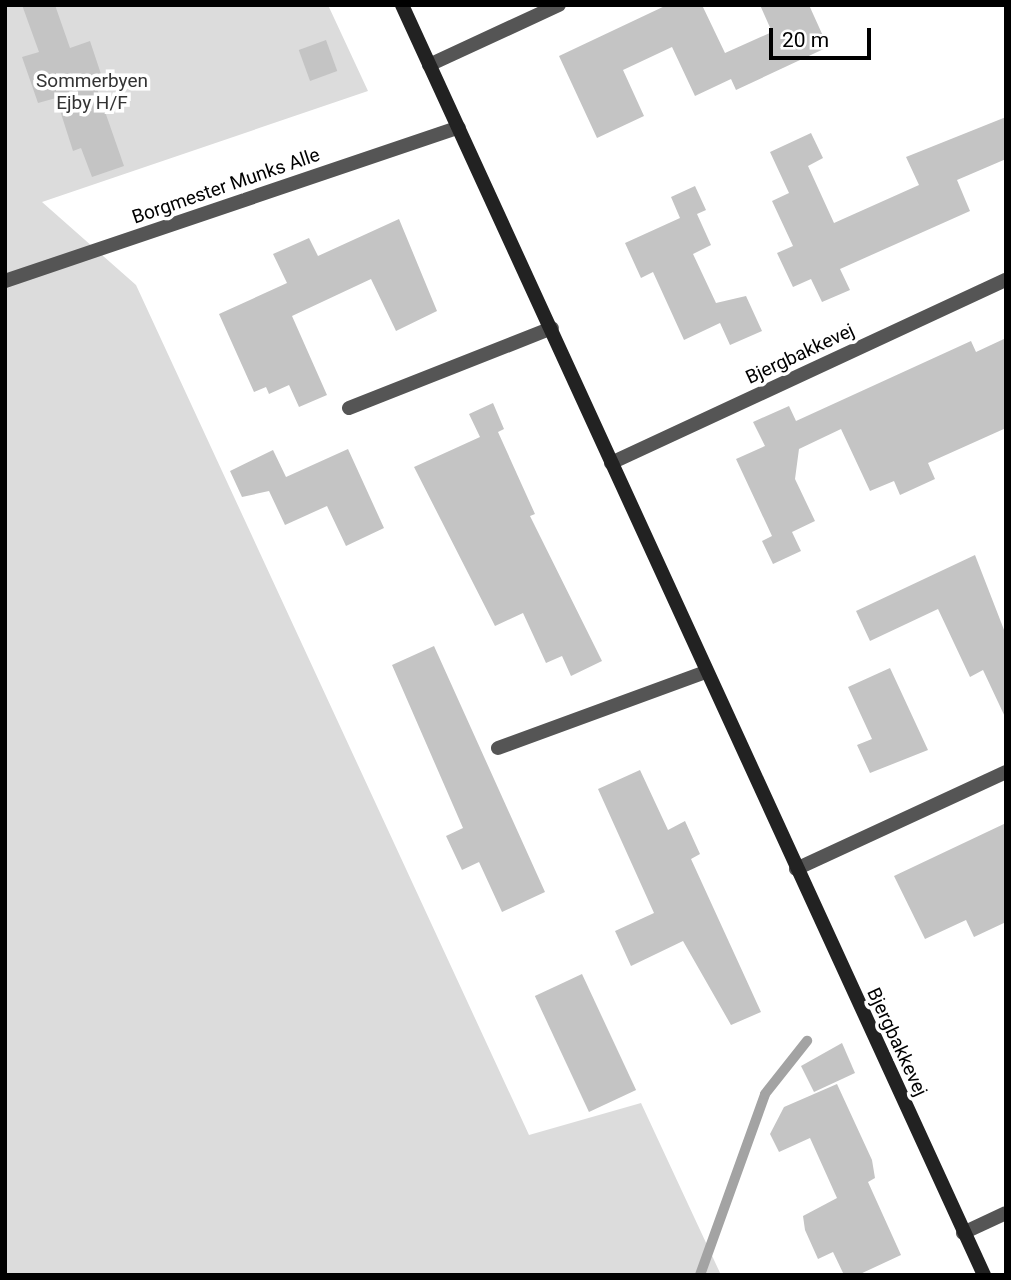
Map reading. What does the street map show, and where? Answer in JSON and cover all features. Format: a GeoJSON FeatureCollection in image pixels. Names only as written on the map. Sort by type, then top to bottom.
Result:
{"type":"FeatureCollection","features":[{"type":"Feature","properties":{"kind":"street","name":"Bjergbakkevej"},"geometry":{"type":"LineString","coordinates":[[402,5],[984,1275]]}},
{"type":"Feature","properties":{"kind":"street"},"geometry":{"type":"LineString","coordinates":[[429,65],[559,5]]}},
{"type":"Feature","properties":{"kind":"street","name":"Borgmester Munks Alle"},"geometry":{"type":"LineString","coordinates":[[5,281],[459,127]]}},
{"type":"Feature","properties":{"kind":"street","name":"Bjergbakkevej"},"geometry":{"type":"LineString","coordinates":[[611,463],[1006,281]]}},
{"type":"Feature","properties":{"kind":"street"},"geometry":{"type":"LineString","coordinates":[[349,408],[552,328]]}},
{"type":"Feature","properties":{"kind":"street"},"geometry":{"type":"LineString","coordinates":[[498,748],[706,672]]}},
{"type":"Feature","properties":{"kind":"street"},"geometry":{"type":"LineString","coordinates":[[796,869],[1006,772]]}},
{"type":"Feature","properties":{"kind":"street"},"geometry":{"type":"LineString","coordinates":[[963,1233],[1006,1213]]}},
{"type":"Feature","properties":{"kind":"green space","name":"Sommerbyen Ejby H/F"},"geometry":{"type":"Polygon","coordinates":[[[5,5],[328,5],[368,91],[42,202],[136,285],[529,1135],[641,1103],[721,1275],[5,1275],[5,5]]]}},
{"type":"Feature","properties":{"kind":"building"},"geometry":{"type":"Polygon","coordinates":[[[22,5],[55,5],[70,48],[90,41],[102,77],[94,80],[124,166],[92,177],[81,148],[73,151],[56,98],[38,103],[22,57],[39,52],[22,5]]]}},
{"type":"Feature","properties":{"kind":"building"},"geometry":{"type":"Polygon","coordinates":[[[667,5],[702,5],[725,53],[772,32],[760,5],[809,5],[828,47],[736,90],[731,79],[695,96],[672,47],[623,70],[644,116],[597,138],[559,56],[667,5]]]}},
{"type":"Feature","properties":{"kind":"building"},"geometry":{"type":"Polygon","coordinates":[[[326,40],[337,71],[310,81],[299,50],[326,40]]]}},
{"type":"Feature","properties":{"kind":"building"},"geometry":{"type":"Polygon","coordinates":[[[1006,117],[1006,159],[957,180],[970,211],[840,269],[850,290],[822,302],[811,279],[793,287],[777,253],[793,246],[772,201],[789,193],[770,152],[811,133],[823,158],[808,166],[834,223],[919,185],[906,157],[1006,117]]]}},
{"type":"Feature","properties":{"kind":"building"},"geometry":{"type":"Polygon","coordinates":[[[695,186],[706,210],[697,214],[711,245],[693,254],[716,303],[746,296],[762,331],[730,345],[720,323],[684,340],[653,272],[641,278],[625,243],[680,218],[671,197],[695,186]]]}},
{"type":"Feature","properties":{"kind":"building"},"geometry":{"type":"Polygon","coordinates":[[[399,219],[437,311],[396,331],[371,279],[292,316],[327,395],[299,407],[289,385],[269,394],[266,387],[254,392],[219,314],[287,283],[273,254],[309,238],[318,256],[399,219]]]}},
{"type":"Feature","properties":{"kind":"building"},"geometry":{"type":"Polygon","coordinates":[[[1006,338],[1006,428],[928,463],[935,479],[900,495],[894,481],[870,491],[841,429],[799,449],[795,479],[815,521],[792,532],[801,551],[773,564],[762,541],[772,536],[736,459],[765,446],[753,422],[789,406],[796,421],[971,341],[976,352],[1006,338]]]}},
{"type":"Feature","properties":{"kind":"building"},"geometry":{"type":"Polygon","coordinates":[[[493,403],[504,429],[498,432],[535,514],[530,516],[602,661],[571,676],[562,656],[546,663],[523,613],[495,626],[414,467],[480,437],[469,414],[493,403]]]}},
{"type":"Feature","properties":{"kind":"building"},"geometry":{"type":"Polygon","coordinates":[[[348,449],[384,528],[346,546],[327,506],[285,525],[269,491],[242,497],[230,471],[273,450],[286,477],[348,449]]]}},
{"type":"Feature","properties":{"kind":"building"},"geometry":{"type":"Polygon","coordinates":[[[975,555],[1006,635],[1006,719],[983,670],[970,677],[938,609],[870,641],[856,611],[975,555]]]}},
{"type":"Feature","properties":{"kind":"building"},"geometry":{"type":"Polygon","coordinates":[[[434,646],[545,892],[502,912],[479,862],[462,870],[446,836],[463,828],[392,665],[434,646]]]}},
{"type":"Feature","properties":{"kind":"building"},"geometry":{"type":"Polygon","coordinates":[[[890,668],[928,750],[870,773],[857,745],[872,739],[848,687],[890,668]]]}},
{"type":"Feature","properties":{"kind":"building"},"geometry":{"type":"Polygon","coordinates":[[[640,770],[668,830],[685,821],[700,854],[691,859],[761,1012],[731,1025],[683,941],[631,966],[615,931],[654,913],[598,789],[640,770]]]}},
{"type":"Feature","properties":{"kind":"building"},"geometry":{"type":"Polygon","coordinates":[[[1006,823],[1006,922],[974,937],[966,920],[925,939],[894,876],[1006,823]]]}},
{"type":"Feature","properties":{"kind":"building"},"geometry":{"type":"Polygon","coordinates":[[[582,974],[636,1090],[589,1112],[535,996],[582,974]]]}},
{"type":"Feature","properties":{"kind":"building"},"geometry":{"type":"Polygon","coordinates":[[[842,1043],[855,1073],[814,1092],[801,1066],[842,1043]]]}},
{"type":"Feature","properties":{"kind":"building"},"geometry":{"type":"Polygon","coordinates":[[[837,1084],[872,1160],[875,1178],[868,1182],[901,1255],[858,1275],[844,1275],[833,1252],[818,1259],[805,1230],[803,1216],[837,1198],[810,1138],[779,1152],[770,1134],[784,1107],[837,1084]]]}},
{"type":"Feature","properties":{"kind":"waterway"},"geometry":{"type":"LineString","coordinates":[[700,1275],[765,1094],[807,1041]]}}]}
